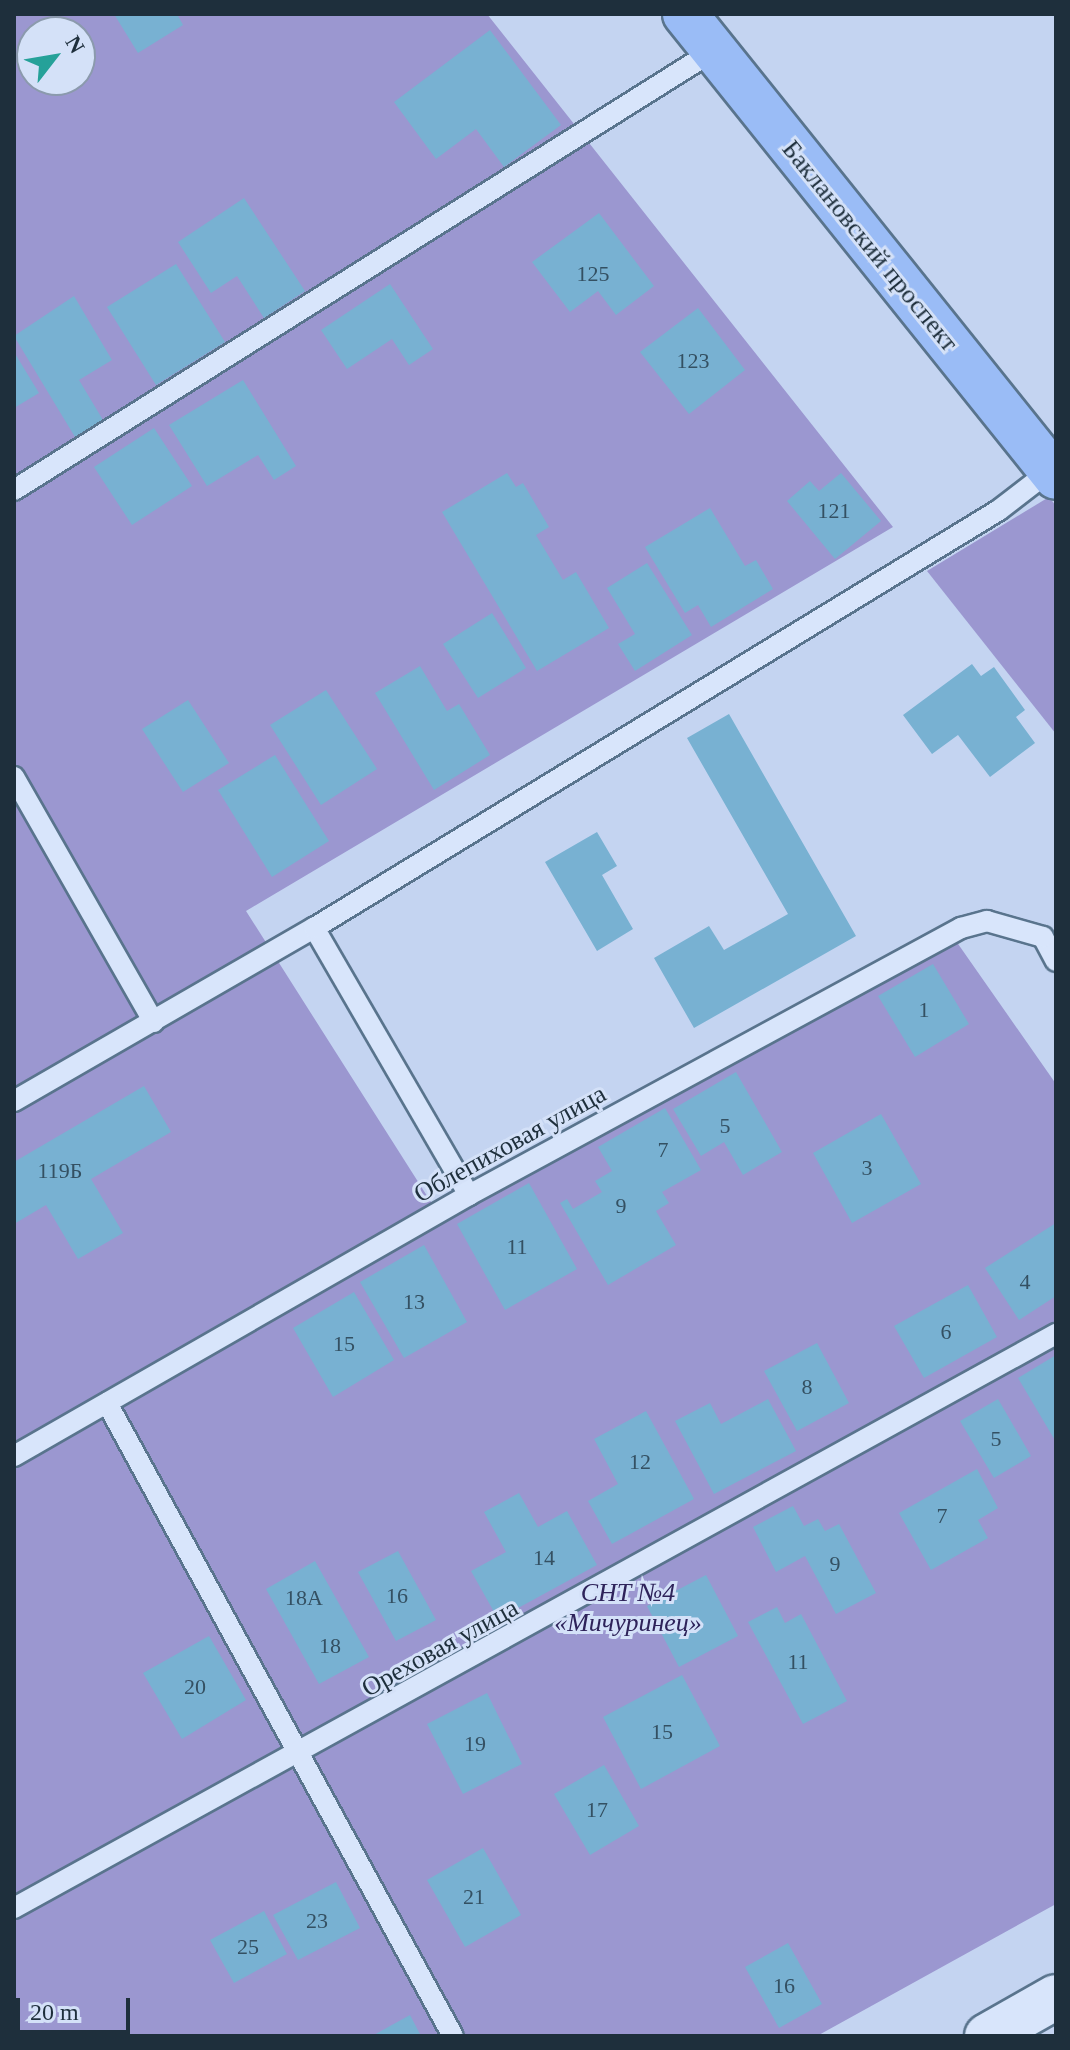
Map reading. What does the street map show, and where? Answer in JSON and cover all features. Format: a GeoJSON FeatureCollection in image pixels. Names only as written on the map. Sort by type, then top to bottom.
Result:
{"type":"FeatureCollection","features":[{"type":"Feature","properties":{"kind":"main road","name":"Баклановский проспект"},"geometry":{"type":"LineString","coordinates":[[685,14],[718,32],[1056,428]]}},
{"type":"Feature","properties":{"kind":"main road","name":"Баклановский проспект"},"geometry":{"type":"LineString","coordinates":[[718,32],[1053,473]]}},
{"type":"Feature","properties":{"kind":"main road"},"geometry":{"type":"LineString","coordinates":[[1002,2032],[1056,1997]]}},
{"type":"Feature","properties":{"kind":"lane"},"geometry":{"type":"LineString","coordinates":[[14,490],[718,32]]}},
{"type":"Feature","properties":{"kind":"lane"},"geometry":{"type":"LineString","coordinates":[[14,1101],[314,928],[999,510],[1053,473]]}},
{"type":"Feature","properties":{"kind":"lane"},"geometry":{"type":"LineString","coordinates":[[14,777],[154,1022]]}},
{"type":"Feature","properties":{"kind":"lane","name":"Облепиховая улица"},"geometry":{"type":"LineString","coordinates":[[14,1456],[469,1195],[961,928],[987,921],[1049,930]]}},
{"type":"Feature","properties":{"kind":"lane"},"geometry":{"type":"LineString","coordinates":[[314,928],[469,1195]]}},
{"type":"Feature","properties":{"kind":"lane"},"geometry":{"type":"LineString","coordinates":[[1049,930],[1056,961]]}},
{"type":"Feature","properties":{"kind":"lane","name":"Ореховая улица"},"geometry":{"type":"LineString","coordinates":[[14,1908],[301,1755],[1056,1334]]}},
{"type":"Feature","properties":{"kind":"lane"},"geometry":{"type":"LineString","coordinates":[[107,1403],[453,2036]]}},
{"type":"Feature","properties":{"kind":"green space","name":"СНТ №4 «Мичуринец»"},"geometry":{"type":"Polygon","coordinates":[[[14,14],[487,14],[893,527],[246,911],[443,1221],[956,941],[1056,1084],[1056,1904],[817,2036],[14,2036],[14,14]]]}},
{"type":"Feature","properties":{"kind":"green space"},"geometry":{"type":"Polygon","coordinates":[[[1049,497],[1056,506],[1056,734],[927,571],[1049,497]]]}},
{"type":"Feature","properties":{"kind":"building"},"geometry":{"type":"Polygon","coordinates":[[[114,14],[177,14],[183,25],[138,53],[114,14]]]}},
{"type":"Feature","properties":{"kind":"building"},"geometry":{"type":"Polygon","coordinates":[[[490,30],[561,125],[504,167],[476,129],[436,159],[394,102],[490,30]]]}},
{"type":"Feature","properties":{"kind":"building"},"geometry":{"type":"Polygon","coordinates":[[[244,198],[305,291],[264,318],[237,276],[211,293],[178,242],[244,198]]]}},
{"type":"Feature","properties":{"kind":"building"},"geometry":{"type":"Polygon","coordinates":[[[599,213],[654,286],[616,315],[598,291],[570,312],[532,262],[599,213]]]}},
{"type":"Feature","properties":{"kind":"building"},"geometry":{"type":"Polygon","coordinates":[[[176,264],[225,342],[156,385],[107,307],[176,264]]]}},
{"type":"Feature","properties":{"kind":"building"},"geometry":{"type":"Polygon","coordinates":[[[390,284],[433,349],[409,365],[392,339],[347,369],[321,330],[390,284]]]}},
{"type":"Feature","properties":{"kind":"building"},"geometry":{"type":"Polygon","coordinates":[[[74,296],[112,360],[79,380],[103,420],[75,437],[14,336],[74,296]]]}},
{"type":"Feature","properties":{"kind":"building"},"geometry":{"type":"Polygon","coordinates":[[[698,308],[745,370],[689,414],[640,352],[698,308]]]}},
{"type":"Feature","properties":{"kind":"building"},"geometry":{"type":"Polygon","coordinates":[[[14,352],[39,393],[14,408],[14,352]]]}},
{"type":"Feature","properties":{"kind":"building"},"geometry":{"type":"Polygon","coordinates":[[[243,380],[296,466],[274,480],[258,455],[207,486],[169,425],[243,380]]]}},
{"type":"Feature","properties":{"kind":"building"},"geometry":{"type":"Polygon","coordinates":[[[154,428],[192,486],[132,525],[94,467],[154,428]]]}},
{"type":"Feature","properties":{"kind":"building"},"geometry":{"type":"Polygon","coordinates":[[[507,473],[516,487],[523,483],[549,527],[536,535],[563,580],[576,572],[609,628],[537,671],[442,512],[507,473]]]}},
{"type":"Feature","properties":{"kind":"building"},"geometry":{"type":"Polygon","coordinates":[[[841,473],[881,521],[835,559],[787,501],[810,481],[819,491],[841,473]]]}},
{"type":"Feature","properties":{"kind":"building"},"geometry":{"type":"Polygon","coordinates":[[[710,508],[745,566],[756,560],[773,589],[711,627],[698,605],[685,613],[645,547],[710,508]]]}},
{"type":"Feature","properties":{"kind":"building"},"geometry":{"type":"Polygon","coordinates":[[[647,563],[692,635],[635,671],[618,644],[635,634],[607,588],[647,563]]]}},
{"type":"Feature","properties":{"kind":"building"},"geometry":{"type":"Polygon","coordinates":[[[492,613],[526,668],[478,698],[443,644],[492,613]]]}},
{"type":"Feature","properties":{"kind":"building"},"geometry":{"type":"Polygon","coordinates":[[[972,664],[981,676],[994,667],[1025,710],[1016,717],[1035,743],[990,777],[958,735],[932,754],[903,715],[972,664]]]}},
{"type":"Feature","properties":{"kind":"building"},"geometry":{"type":"Polygon","coordinates":[[[420,666],[447,711],[459,704],[490,755],[434,790],[375,693],[420,666]]]}},
{"type":"Feature","properties":{"kind":"building"},"geometry":{"type":"Polygon","coordinates":[[[326,690],[377,769],[321,805],[270,725],[326,690]]]}},
{"type":"Feature","properties":{"kind":"building"},"geometry":{"type":"Polygon","coordinates":[[[188,700],[229,763],[183,792],[142,729],[188,700]]]}},
{"type":"Feature","properties":{"kind":"building"},"geometry":{"type":"Polygon","coordinates":[[[729,714],[856,936],[694,1028],[654,958],[709,926],[724,950],[788,914],[687,738],[729,714]]]}},
{"type":"Feature","properties":{"kind":"building"},"geometry":{"type":"Polygon","coordinates":[[[275,755],[329,841],[272,877],[218,790],[275,755]]]}},
{"type":"Feature","properties":{"kind":"building"},"geometry":{"type":"Polygon","coordinates":[[[597,832],[617,866],[602,875],[633,929],[597,951],[545,862],[597,832]]]}},
{"type":"Feature","properties":{"kind":"building"},"geometry":{"type":"Polygon","coordinates":[[[933,964],[969,1024],[915,1057],[878,996],[933,964]]]}},
{"type":"Feature","properties":{"kind":"building"},"geometry":{"type":"Polygon","coordinates":[[[736,1072],[782,1152],[743,1175],[724,1142],[701,1156],[673,1109],[736,1072]]]}},
{"type":"Feature","properties":{"kind":"building"},"geometry":{"type":"Polygon","coordinates":[[[144,1086],[171,1132],[91,1179],[123,1233],[78,1259],[46,1205],[14,1224],[14,1162],[144,1086]]]}},
{"type":"Feature","properties":{"kind":"building"},"geometry":{"type":"Polygon","coordinates":[[[665,1108],[701,1170],[662,1192],[669,1203],[656,1211],[676,1245],[608,1285],[560,1203],[567,1199],[573,1209],[602,1192],[595,1181],[612,1171],[598,1147],[665,1108]]]}},
{"type":"Feature","properties":{"kind":"building"},"geometry":{"type":"Polygon","coordinates":[[[881,1114],[921,1184],[852,1223],[813,1153],[881,1114]]]}},
{"type":"Feature","properties":{"kind":"building"},"geometry":{"type":"Polygon","coordinates":[[[529,1183],[577,1269],[505,1310],[457,1224],[529,1183]]]}},
{"type":"Feature","properties":{"kind":"building"},"geometry":{"type":"Polygon","coordinates":[[[1056,1223],[1056,1296],[1019,1320],[985,1268],[1056,1223]]]}},
{"type":"Feature","properties":{"kind":"building"},"geometry":{"type":"Polygon","coordinates":[[[424,1245],[467,1322],[404,1358],[360,1282],[424,1245]]]}},
{"type":"Feature","properties":{"kind":"building"},"geometry":{"type":"Polygon","coordinates":[[[968,1285],[997,1337],[924,1378],[894,1326],[968,1285]]]}},
{"type":"Feature","properties":{"kind":"building"},"geometry":{"type":"Polygon","coordinates":[[[354,1292],[394,1360],[333,1397],[293,1328],[354,1292]]]}},
{"type":"Feature","properties":{"kind":"building"},"geometry":{"type":"Polygon","coordinates":[[[817,1343],[849,1403],[797,1431],[764,1371],[817,1343]]]}},
{"type":"Feature","properties":{"kind":"building"},"geometry":{"type":"Polygon","coordinates":[[[1056,1355],[1056,1442],[1018,1378],[1056,1355]]]}},
{"type":"Feature","properties":{"kind":"building"},"geometry":{"type":"Polygon","coordinates":[[[768,1399],[796,1451],[714,1494],[675,1421],[710,1403],[721,1424],[768,1399]]]}},
{"type":"Feature","properties":{"kind":"building"},"geometry":{"type":"Polygon","coordinates":[[[998,1399],[1031,1456],[994,1478],[960,1421],[998,1399]]]}},
{"type":"Feature","properties":{"kind":"building"},"geometry":{"type":"Polygon","coordinates":[[[646,1411],[694,1499],[612,1544],[588,1501],[618,1484],[594,1439],[646,1411]]]}},
{"type":"Feature","properties":{"kind":"building"},"geometry":{"type":"Polygon","coordinates":[[[977,1469],[998,1508],[978,1520],[988,1538],[931,1570],[899,1513],[977,1469]]]}},
{"type":"Feature","properties":{"kind":"building"},"geometry":{"type":"Polygon","coordinates":[[[519,1493],[538,1527],[567,1511],[597,1565],[498,1619],[471,1571],[506,1552],[484,1512],[519,1493]]]}},
{"type":"Feature","properties":{"kind":"building"},"geometry":{"type":"Polygon","coordinates":[[[793,1506],[804,1526],[818,1519],[825,1531],[839,1524],[876,1593],[836,1614],[805,1556],[776,1572],[753,1527],[793,1506]]]}},
{"type":"Feature","properties":{"kind":"building"},"geometry":{"type":"Polygon","coordinates":[[[398,1551],[436,1620],[396,1641],[358,1572],[398,1551]]]}},
{"type":"Feature","properties":{"kind":"building"},"geometry":{"type":"Polygon","coordinates":[[[315,1561],[369,1657],[319,1684],[266,1589],[315,1561]]]}},
{"type":"Feature","properties":{"kind":"building"},"geometry":{"type":"Polygon","coordinates":[[[706,1575],[738,1636],[679,1667],[647,1606],[706,1575]]]}},
{"type":"Feature","properties":{"kind":"building"},"geometry":{"type":"Polygon","coordinates":[[[777,1607],[785,1623],[801,1614],[847,1701],[803,1724],[748,1622],[777,1607]]]}},
{"type":"Feature","properties":{"kind":"building"},"geometry":{"type":"Polygon","coordinates":[[[209,1636],[246,1700],[182,1739],[143,1673],[209,1636]]]}},
{"type":"Feature","properties":{"kind":"building"},"geometry":{"type":"Polygon","coordinates":[[[682,1675],[720,1746],[641,1789],[603,1717],[682,1675]]]}},
{"type":"Feature","properties":{"kind":"building"},"geometry":{"type":"Polygon","coordinates":[[[487,1693],[522,1764],[463,1794],[427,1724],[487,1693]]]}},
{"type":"Feature","properties":{"kind":"building"},"geometry":{"type":"Polygon","coordinates":[[[604,1765],[639,1826],[590,1855],[554,1794],[604,1765]]]}},
{"type":"Feature","properties":{"kind":"building"},"geometry":{"type":"Polygon","coordinates":[[[483,1848],[521,1915],[465,1947],[427,1880],[483,1848]]]}},
{"type":"Feature","properties":{"kind":"building"},"geometry":{"type":"Polygon","coordinates":[[[336,1882],[360,1928],[298,1960],[273,1915],[336,1882]]]}},
{"type":"Feature","properties":{"kind":"building"},"geometry":{"type":"Polygon","coordinates":[[[264,1911],[287,1954],[234,1983],[210,1940],[264,1911]]]}},
{"type":"Feature","properties":{"kind":"building"},"geometry":{"type":"Polygon","coordinates":[[[788,1943],[822,2004],[779,2028],[745,1967],[788,1943]]]}},
{"type":"Feature","properties":{"kind":"building"},"geometry":{"type":"Polygon","coordinates":[[[410,2015],[421,2036],[372,2036],[410,2015]]]}}]}
